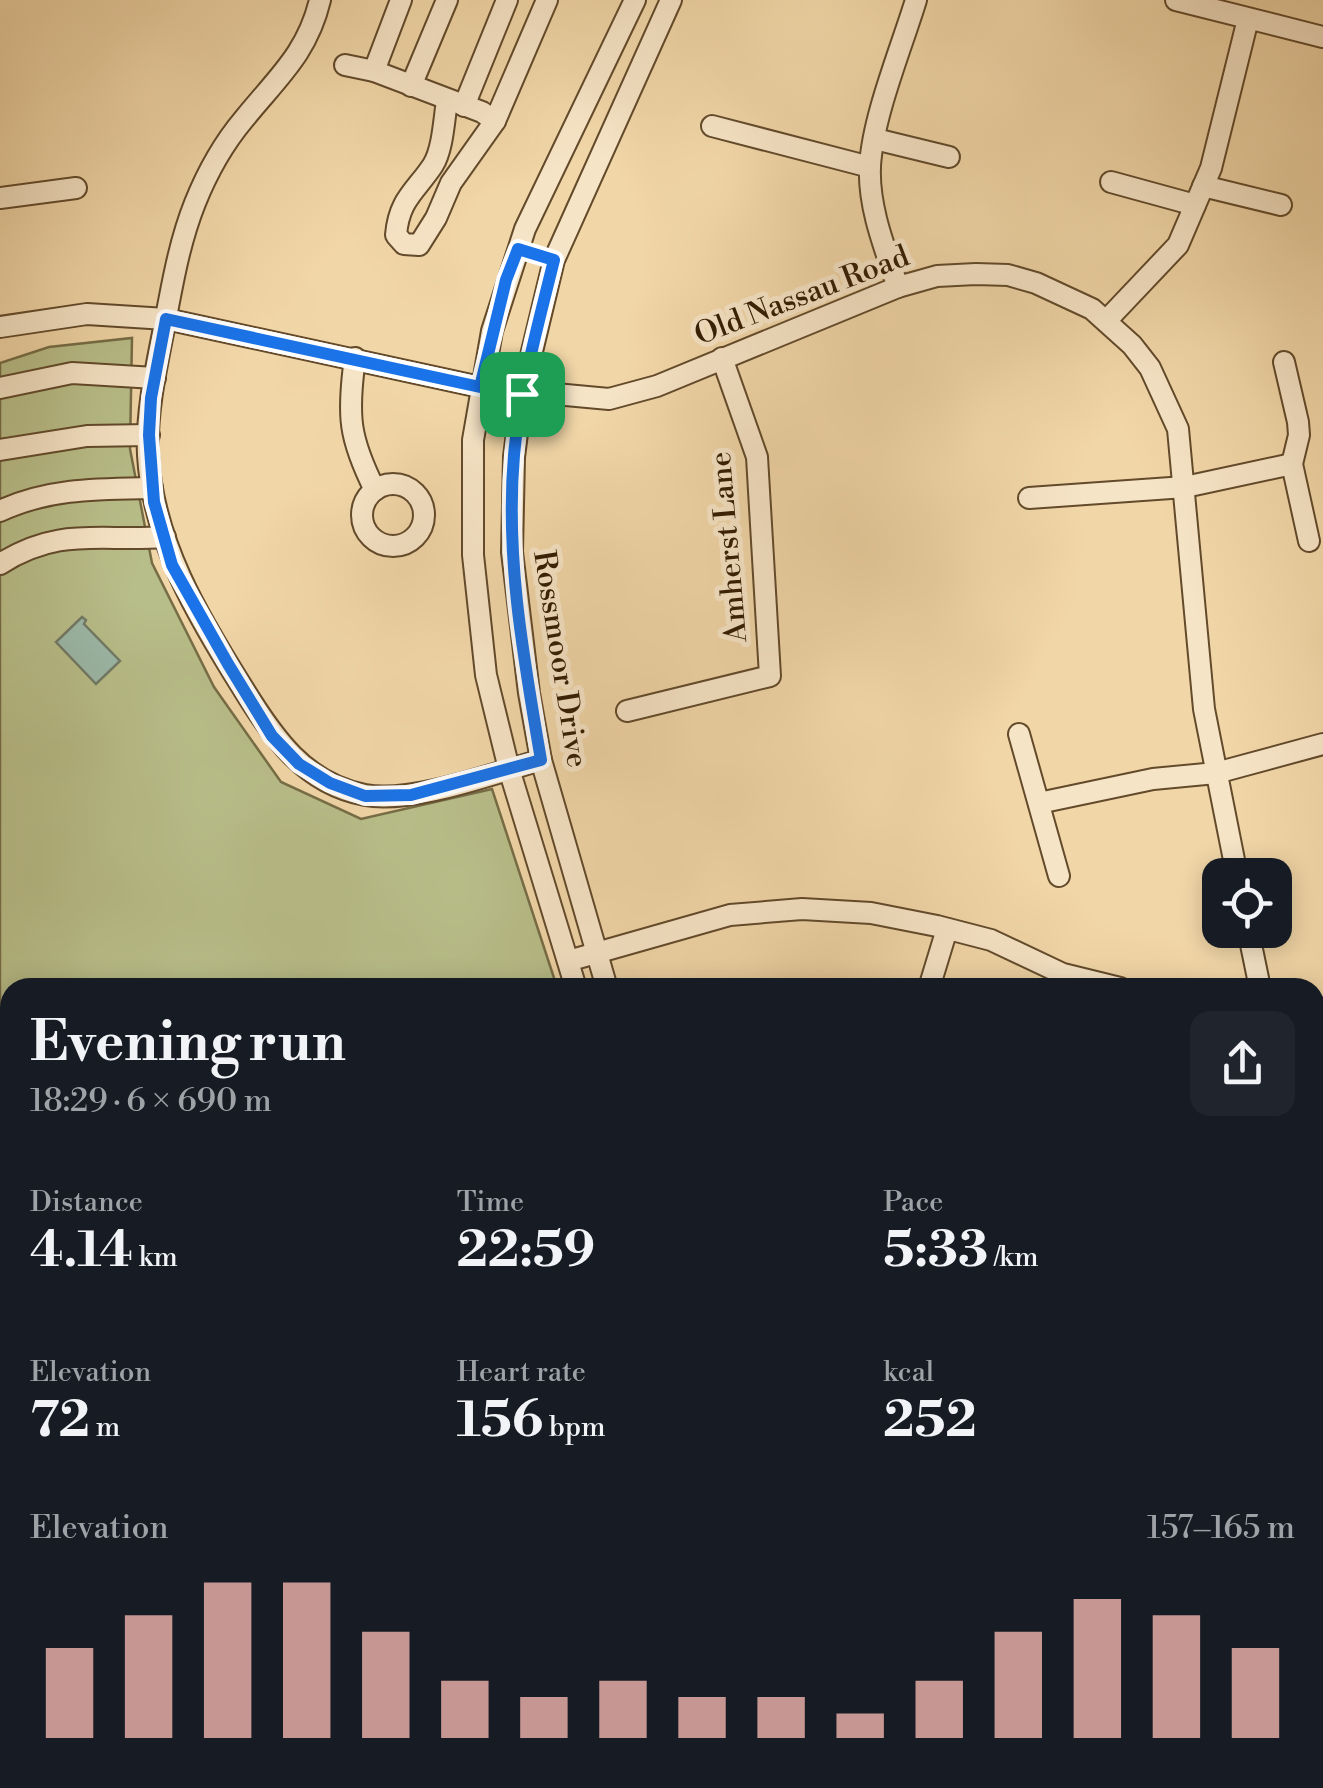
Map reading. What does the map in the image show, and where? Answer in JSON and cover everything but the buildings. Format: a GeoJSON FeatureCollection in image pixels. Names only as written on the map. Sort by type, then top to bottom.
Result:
{"type":"FeatureCollection","features":[{"type":"Feature","properties":{"kind":"street"},"geometry":{"type":"LineString","coordinates":[[320,0],[308,39],[297,57],[243,120],[216,159],[194,205],[177,260],[155,378],[149,435],[152,488],[172,565],[272,736],[299,764],[330,783],[365,796],[411,795],[541,760]]}},
{"type":"Feature","properties":{"kind":"street"},"geometry":{"type":"LineString","coordinates":[[374,71],[401,0]]}},
{"type":"Feature","properties":{"kind":"street"},"geometry":{"type":"LineString","coordinates":[[411,86],[447,0]]}},
{"type":"Feature","properties":{"kind":"street"},"geometry":{"type":"LineString","coordinates":[[507,0],[456,103],[436,162],[413,187],[397,221],[396,236],[404,244],[419,245],[454,178],[495,120],[547,0]]}},
{"type":"Feature","properties":{"kind":"street"},"geometry":{"type":"LineString","coordinates":[[573,978],[509,769],[486,675],[473,555],[473,440],[480,387],[497,314],[518,249],[557,156],[635,0]]}},
{"type":"Feature","properties":{"kind":"street","name":"Rossmoor Drive"},"geometry":{"type":"LineString","coordinates":[[604,978],[541,760],[516,598],[512,552],[514,457],[522,394],[554,260],[671,0]]}},
{"type":"Feature","properties":{"kind":"street"},"geometry":{"type":"LineString","coordinates":[[898,287],[878,228],[870,167],[916,0]]}},
{"type":"Feature","properties":{"kind":"street"},"geometry":{"type":"LineString","coordinates":[[1176,0],[1323,37]]}},
{"type":"Feature","properties":{"kind":"street"},"geometry":{"type":"LineString","coordinates":[[1106,321],[1178,245],[1211,168],[1248,19]]}},
{"type":"Feature","properties":{"kind":"street"},"geometry":{"type":"LineString","coordinates":[[344,65],[374,71],[495,120]]}},
{"type":"Feature","properties":{"kind":"street"},"geometry":{"type":"LineString","coordinates":[[712,126],[870,167]]}},
{"type":"Feature","properties":{"kind":"street"},"geometry":{"type":"LineString","coordinates":[[875,139],[949,157]]}},
{"type":"Feature","properties":{"kind":"street"},"geometry":{"type":"LineString","coordinates":[[436,162],[454,178]]}},
{"type":"Feature","properties":{"kind":"street"},"geometry":{"type":"LineString","coordinates":[[1111,182],[1281,205]]}},
{"type":"Feature","properties":{"kind":"street"},"geometry":{"type":"LineString","coordinates":[[0,198],[76,188]]}},
{"type":"Feature","properties":{"kind":"street"},"geometry":{"type":"LineString","coordinates":[[518,249],[554,260]]}},
{"type":"Feature","properties":{"kind":"street","name":"Old Nassau Road"},"geometry":{"type":"LineString","coordinates":[[0,326],[86,314],[166,319],[480,387],[522,394],[610,399],[657,386],[898,287],[937,276],[1008,275],[1074,298],[1132,345],[1150,368],[1178,429],[1200,679],[1233,858]]}},
{"type":"Feature","properties":{"kind":"street"},"geometry":{"type":"LineString","coordinates":[[355,358],[350,427],[375,490]]}},
{"type":"Feature","properties":{"kind":"street","name":"Amherst Lane"},"geometry":{"type":"LineString","coordinates":[[627,712],[770,676],[756,457],[722,358]]}},
{"type":"Feature","properties":{"kind":"street"},"geometry":{"type":"LineString","coordinates":[[1284,362],[1298,422],[1292,464],[1309,541]]}},
{"type":"Feature","properties":{"kind":"street"},"geometry":{"type":"LineString","coordinates":[[0,388],[72,372],[155,378]]}},
{"type":"Feature","properties":{"kind":"street"},"geometry":{"type":"LineString","coordinates":[[0,450],[88,436],[149,435]]}},
{"type":"Feature","properties":{"kind":"street"},"geometry":{"type":"LineString","coordinates":[[1029,498],[1185,487],[1292,464]]}},
{"type":"Feature","properties":{"kind":"street"},"geometry":{"type":"LineString","coordinates":[[0,510],[22,500],[77,489],[152,488]]}},
{"type":"Feature","properties":{"kind":"street"},"geometry":{"type":"LineString","coordinates":[[0,564],[48,540],[90,535],[123,540],[164,537]]}},
{"type":"Feature","properties":{"kind":"street"},"geometry":{"type":"LineString","coordinates":[[1019,734],[1059,876]]}},
{"type":"Feature","properties":{"kind":"street"},"geometry":{"type":"LineString","coordinates":[[1039,803],[1153,779],[1216,774],[1323,744]]}},
{"type":"Feature","properties":{"kind":"street"},"geometry":{"type":"LineString","coordinates":[[568,962],[730,916],[802,909],[870,914],[947,929],[990,940],[1079,978]]}},
{"type":"Feature","properties":{"kind":"street"},"geometry":{"type":"LineString","coordinates":[[933,978],[947,929]]}},
{"type":"Feature","properties":{"kind":"street"},"geometry":{"type":"LineString","coordinates":[[1252,948],[1258,978]]}},
{"type":"Feature","properties":{"kind":"green space"},"geometry":{"type":"Polygon","coordinates":[[[132,338],[130,449],[152,563],[214,687],[281,782],[361,819],[492,789],[554,978],[0,978],[0,363],[49,347],[132,338]]]}},
{"type":"Feature","properties":{"kind":"shaded area"},"geometry":{"type":"Polygon","coordinates":[[[82,617],[86,620],[84,624],[120,661],[96,684],[56,642],[82,617]]]}},
{"type":"Feature","properties":{"kind":"route"},"geometry":{"type":"LineString","coordinates":[[518,249],[554,260],[522,394],[514,457],[512,552],[541,760],[411,795],[365,796],[330,783],[299,764],[272,736],[172,565],[154,502],[148,453],[151,398],[166,319],[480,387],[506,280],[518,249]]}}]}
